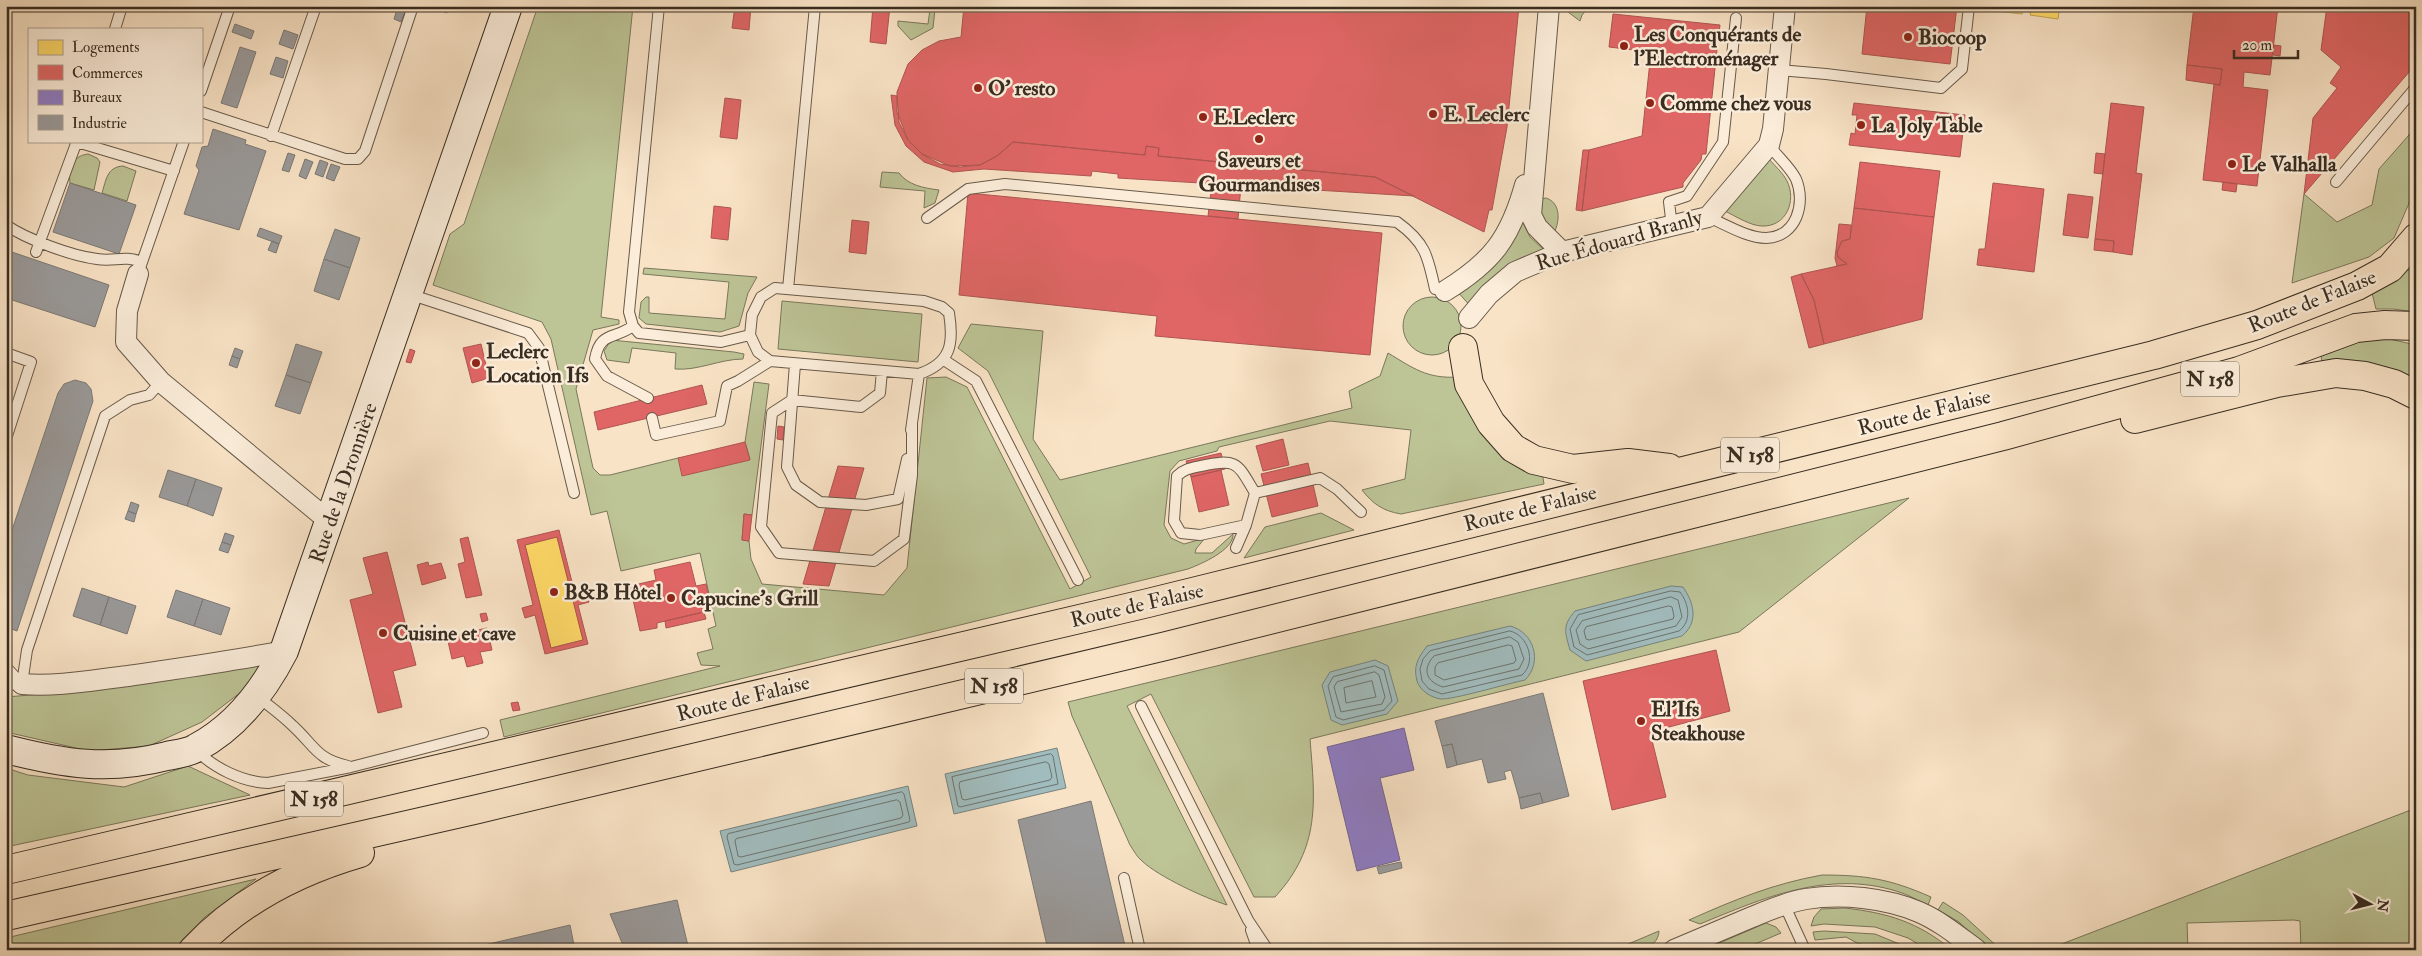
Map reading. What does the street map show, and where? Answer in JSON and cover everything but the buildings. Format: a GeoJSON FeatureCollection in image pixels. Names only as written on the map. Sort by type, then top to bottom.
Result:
{"type":"FeatureCollection","features":[{"type":"Feature","properties":{"kind":"highway","name":"Route de Falaise"},"geometry":{"type":"LineString","coordinates":[[6,870],[1148,603],[2154,355],[2256,326],[2358,286],[2390,268],[2416,238]]}},
{"type":"Feature","properties":{"kind":"highway","name":"Route de Falaise"},"geometry":{"type":"LineString","coordinates":[[478,809],[1166,646],[2003,436],[2239,371],[2356,328],[2385,325],[2416,326]]}},
{"type":"Feature","properties":{"kind":"highway","name":"N 158"},"geometry":{"type":"LineString","coordinates":[[1463,348],[1469,384],[1491,423],[1513,448],[1534,460],[1572,469],[1628,463],[1688,470]]}},
{"type":"Feature","properties":{"kind":"highway","name":"N 158"},"geometry":{"type":"LineString","coordinates":[[2003,436],[2034,445],[2277,383],[2336,373],[2365,376],[2394,384],[2416,395]]}},
{"type":"Feature","properties":{"kind":"highway","name":"N 158"},"geometry":{"type":"LineString","coordinates":[[6,916],[478,809]]}},
{"type":"Feature","properties":{"kind":"highway","name":"N 158"},"geometry":{"type":"LineString","coordinates":[[193,950],[245,906],[283,882],[322,864],[440,833],[478,809]]}},
{"type":"Feature","properties":{"kind":"street","name":"Rue de la Dronnière"},"geometry":{"type":"LineString","coordinates":[[6,749],[78,764],[122,765],[195,750],[219,733],[257,696],[284,651],[508,6]]}},
{"type":"Feature","properties":{"kind":"street"},"geometry":{"type":"LineString","coordinates":[[1549,6],[1531,215],[1536,227],[1562,252]]}},
{"type":"Feature","properties":{"kind":"street"},"geometry":{"type":"LineString","coordinates":[[1769,145],[1786,6]]}},
{"type":"Feature","properties":{"kind":"street","name":"Rue Édouard Branly"},"geometry":{"type":"LineString","coordinates":[[1469,318],[1489,294],[1515,272],[1562,252],[1708,217],[1769,145]]}},
{"type":"Feature","properties":{"kind":"street"},"geometry":{"type":"LineString","coordinates":[[1440,290],[1474,273],[1497,250],[1520,205],[1536,148]]}},
{"type":"Feature","properties":{"kind":"street"},"geometry":{"type":"LineString","coordinates":[[140,268],[127,311],[126,342],[162,382],[329,521]]}},
{"type":"Feature","properties":{"kind":"street"},"geometry":{"type":"LineString","coordinates":[[14,684],[41,686],[102,679],[232,661],[284,651]]}},
{"type":"Feature","properties":{"kind":"street"},"geometry":{"type":"LineString","coordinates":[[1674,950],[1784,904],[1807,898],[1864,899],[1892,904],[1919,912],[1948,928],[1977,950]]}},
{"type":"Feature","properties":{"kind":"street"},"geometry":{"type":"LineString","coordinates":[[1948,928],[1966,950]]}},
{"type":"Feature","properties":{"kind":"lane"},"geometry":{"type":"LineString","coordinates":[[114,28],[122,6]]}},
{"type":"Feature","properties":{"kind":"lane"},"geometry":{"type":"LineString","coordinates":[[202,88],[230,6]]}},
{"type":"Feature","properties":{"kind":"lane"},"geometry":{"type":"LineString","coordinates":[[271,136],[316,6]]}},
{"type":"Feature","properties":{"kind":"lane"},"geometry":{"type":"LineString","coordinates":[[202,112],[345,159],[358,159],[364,150],[413,6]]}},
{"type":"Feature","properties":{"kind":"lane"},"geometry":{"type":"LineString","coordinates":[[659,6],[629,312],[633,326],[639,334],[721,342],[750,335]]}},
{"type":"Feature","properties":{"kind":"lane"},"geometry":{"type":"LineString","coordinates":[[788,289],[815,6]]}},
{"type":"Feature","properties":{"kind":"lane"},"geometry":{"type":"LineString","coordinates":[[1779,70],[1941,88],[1962,70],[1969,6]]}},
{"type":"Feature","properties":{"kind":"lane"},"geometry":{"type":"LineString","coordinates":[[1672,227],[1669,202],[1687,196],[1723,142],[1736,18]]}},
{"type":"Feature","properties":{"kind":"lane"},"geometry":{"type":"LineString","coordinates":[[2336,182],[2416,87]]}},
{"type":"Feature","properties":{"kind":"lane"},"geometry":{"type":"LineString","coordinates":[[38,247],[77,142]]}},
{"type":"Feature","properties":{"kind":"lane"},"geometry":{"type":"LineString","coordinates":[[80,142],[174,171]]}},
{"type":"Feature","properties":{"kind":"lane"},"geometry":{"type":"LineString","coordinates":[[6,225],[38,247],[98,260],[130,257],[140,268],[184,142]]}},
{"type":"Feature","properties":{"kind":"lane"},"geometry":{"type":"LineString","coordinates":[[1708,217],[1753,235],[1767,238],[1781,234],[1794,224],[1799,213],[1801,199],[1795,178],[1769,145]]}},
{"type":"Feature","properties":{"kind":"lane"},"geometry":{"type":"LineString","coordinates":[[927,218],[968,189],[1005,184],[1397,222],[1414,234],[1429,258],[1440,290]]}},
{"type":"Feature","properties":{"kind":"lane"},"geometry":{"type":"LineString","coordinates":[[775,288],[788,289],[924,301],[942,306],[949,312],[952,329],[949,347],[944,360],[934,369],[919,374],[770,361],[758,352],[750,335],[752,315],[761,297],[775,288]]}},
{"type":"Feature","properties":{"kind":"lane"},"geometry":{"type":"LineString","coordinates":[[408,294],[528,333],[539,348],[574,492]]}},
{"type":"Feature","properties":{"kind":"lane"},"geometry":{"type":"LineString","coordinates":[[633,326],[623,333],[608,336],[597,345],[595,359],[606,376],[648,398]]}},
{"type":"Feature","properties":{"kind":"lane"},"geometry":{"type":"LineString","coordinates":[[6,353],[31,362],[6,439]]}},
{"type":"Feature","properties":{"kind":"lane"},"geometry":{"type":"LineString","coordinates":[[944,360],[976,381],[1078,580]]}},
{"type":"Feature","properties":{"kind":"lane"},"geometry":{"type":"LineString","coordinates":[[652,418],[656,435],[720,421],[727,386],[738,382],[770,361]]}},
{"type":"Feature","properties":{"kind":"lane"},"geometry":{"type":"LineString","coordinates":[[796,364],[787,467],[796,485],[820,502],[866,505],[898,499],[919,374]]}},
{"type":"Feature","properties":{"kind":"lane"},"geometry":{"type":"LineString","coordinates":[[882,371],[880,393],[861,407],[792,400],[772,413],[761,527],[779,553],[874,561],[904,539],[912,475],[912,424]]}},
{"type":"Feature","properties":{"kind":"lane"},"geometry":{"type":"LineString","coordinates":[[14,684],[105,416],[130,400],[150,395],[162,382]]}},
{"type":"Feature","properties":{"kind":"lane"},"geometry":{"type":"LineString","coordinates":[[1236,548],[1246,524],[1255,493],[1240,468],[1225,460],[1184,470],[1177,476],[1174,521],[1181,533],[1200,535],[1246,524]]}},
{"type":"Feature","properties":{"kind":"lane"},"geometry":{"type":"LineString","coordinates":[[1255,493],[1320,478],[1336,488],[1361,512]]}},
{"type":"Feature","properties":{"kind":"lane"},"geometry":{"type":"LineString","coordinates":[[6,667],[14,684]]}},
{"type":"Feature","properties":{"kind":"lane"},"geometry":{"type":"LineString","coordinates":[[257,696],[294,727],[312,749],[332,762],[351,767]]}},
{"type":"Feature","properties":{"kind":"lane"},"geometry":{"type":"LineString","coordinates":[[1141,706],[1248,920],[1268,950]]}},
{"type":"Feature","properties":{"kind":"lane"},"geometry":{"type":"LineString","coordinates":[[195,750],[206,760],[221,769],[256,783],[268,784],[351,767],[483,733]]}},
{"type":"Feature","properties":{"kind":"lane"},"geometry":{"type":"LineString","coordinates":[[1124,878],[1140,950]]}},
{"type":"Feature","properties":{"kind":"lane"},"geometry":{"type":"LineString","coordinates":[[1784,904],[1806,950]]}},
{"type":"Feature","properties":{"kind":"lane"},"geometry":{"type":"LineString","coordinates":[[1248,920],[1258,950]]}},
{"type":"Feature","properties":{"kind":"green space"},"geometry":{"type":"Polygon","coordinates":[[[538,6],[633,6],[601,317],[619,320],[619,324],[593,330],[576,389],[593,468],[600,475],[610,475],[678,458],[750,459],[745,442],[754,382],[769,384],[752,515],[744,514],[742,540],[749,541],[751,559],[762,584],[884,595],[907,568],[927,378],[946,377],[967,387],[1070,589],[1091,577],[988,371],[958,348],[971,324],[1043,331],[1033,439],[1060,480],[1352,408],[1349,391],[1380,376],[1388,353],[1413,368],[1429,374],[1458,377],[1542,472],[1544,484],[1401,514],[1379,506],[1362,490],[1405,479],[1411,430],[1330,421],[1219,447],[1217,451],[1179,461],[1170,471],[1164,525],[1171,538],[1184,544],[1205,538],[1195,553],[1212,553],[1233,534],[1232,540],[1223,551],[1194,567],[504,737],[500,720],[720,666],[701,665],[697,653],[713,649],[708,629],[716,626],[700,553],[621,571],[607,511],[591,515],[551,339],[542,322],[433,285],[450,234],[464,224],[538,6]]]}},
{"type":"Feature","properties":{"kind":"green space"},"geometry":{"type":"Polygon","coordinates":[[[1569,6],[1590,6],[1582,15],[1580,21],[1568,12],[1569,6]]]}},
{"type":"Feature","properties":{"kind":"green space"},"geometry":{"type":"Polygon","coordinates":[[[930,9],[935,9],[933,28],[911,40],[898,26],[898,21],[928,24],[930,9]]]}},
{"type":"Feature","properties":{"kind":"green space"},"geometry":{"type":"Polygon","coordinates":[[[2416,127],[2416,187],[2394,238],[2369,257],[2292,283],[2304,194],[2337,222],[2372,205],[2379,169],[2416,127]]]}},
{"type":"Feature","properties":{"kind":"green space"},"geometry":{"type":"Polygon","coordinates":[[[88,154],[97,158],[100,162],[94,190],[70,183],[72,164],[78,157],[88,154]]]}},
{"type":"Feature","properties":{"kind":"green space"},"geometry":{"type":"Polygon","coordinates":[[[1769,159],[1783,175],[1790,189],[1790,204],[1783,217],[1770,225],[1758,226],[1725,211],[1769,159]]]}},
{"type":"Feature","properties":{"kind":"green space"},"geometry":{"type":"Polygon","coordinates":[[[123,166],[136,171],[127,201],[102,193],[110,172],[123,166]]]}},
{"type":"Feature","properties":{"kind":"green space"},"geometry":{"type":"Polygon","coordinates":[[[882,172],[899,173],[916,185],[939,190],[935,203],[924,208],[925,191],[880,187],[882,172]]]}},
{"type":"Feature","properties":{"kind":"green space"},"geometry":{"type":"Polygon","coordinates":[[[1541,199],[1551,200],[1557,208],[1558,218],[1554,233],[1540,216],[1541,199]]]}},
{"type":"Feature","properties":{"kind":"green space"},"geometry":{"type":"Polygon","coordinates":[[[1521,219],[1530,237],[1543,249],[1508,267],[1472,308],[1456,290],[1521,219]]]}},
{"type":"Feature","properties":{"kind":"green space"},"geometry":{"type":"Polygon","coordinates":[[[644,268],[757,277],[748,293],[739,326],[720,332],[646,324],[639,318],[641,302],[646,297],[649,297],[649,313],[725,319],[729,282],[643,274],[644,268]]]}},
{"type":"Feature","properties":{"kind":"green space"},"geometry":{"type":"Polygon","coordinates":[[[2406,269],[2410,270],[2416,298],[2416,312],[2376,309],[2372,293],[2406,269]]]}},
{"type":"Feature","properties":{"kind":"green space"},"geometry":{"type":"Polygon","coordinates":[[[1432,297],[1443,299],[1456,310],[1461,326],[1459,337],[1448,350],[1432,355],[1421,353],[1408,342],[1403,326],[1405,315],[1416,302],[1432,297]]]}},
{"type":"Feature","properties":{"kind":"green space"},"geometry":{"type":"Polygon","coordinates":[[[782,301],[922,314],[918,362],[778,349],[782,301]]]}},
{"type":"Feature","properties":{"kind":"green space"},"geometry":{"type":"Polygon","coordinates":[[[2385,338],[2416,345],[2416,378],[2359,362],[2322,362],[2321,356],[2361,341],[2385,338]]]}},
{"type":"Feature","properties":{"kind":"green space"},"geometry":{"type":"Polygon","coordinates":[[[611,340],[744,354],[743,359],[675,369],[676,353],[632,348],[629,363],[607,360],[604,351],[611,340]]]}},
{"type":"Feature","properties":{"kind":"green space"},"geometry":{"type":"Polygon","coordinates":[[[1909,498],[1739,632],[1310,739],[1313,803],[1308,841],[1301,860],[1275,897],[1254,897],[1151,694],[1127,706],[1227,905],[1159,874],[1140,859],[1130,845],[1072,716],[1068,702],[1909,498]]]}},
{"type":"Feature","properties":{"kind":"green space"},"geometry":{"type":"Polygon","coordinates":[[[1321,513],[1354,530],[1244,558],[1265,527],[1321,513]]]}},
{"type":"Feature","properties":{"kind":"green space"},"geometry":{"type":"Polygon","coordinates":[[[266,662],[249,686],[202,722],[149,746],[89,751],[6,732],[6,697],[102,689],[266,662]]]}},
{"type":"Feature","properties":{"kind":"green space"},"geometry":{"type":"Polygon","coordinates":[[[188,766],[250,795],[6,847],[6,768],[28,775],[124,787],[188,766]]]}},
{"type":"Feature","properties":{"kind":"green space"},"geometry":{"type":"Polygon","coordinates":[[[2416,808],[2416,950],[2301,950],[2300,921],[2294,920],[2187,923],[2188,950],[2046,950],[2416,808]]]}},
{"type":"Feature","properties":{"kind":"green space"},"geometry":{"type":"Polygon","coordinates":[[[1822,875],[1878,879],[1931,897],[1928,905],[1900,892],[1870,885],[1820,885],[1772,897],[1700,924],[1689,920],[1754,893],[1822,875]]]}},
{"type":"Feature","properties":{"kind":"green space"},"geometry":{"type":"Polygon","coordinates":[[[256,879],[205,917],[173,950],[6,950],[6,938],[256,879]]]}},
{"type":"Feature","properties":{"kind":"green space"},"geometry":{"type":"Polygon","coordinates":[[[1943,902],[1963,915],[2001,950],[1988,950],[1959,922],[1938,910],[1943,902]]]}},
{"type":"Feature","properties":{"kind":"green space"},"geometry":{"type":"Polygon","coordinates":[[[1845,908],[1902,920],[1927,932],[1952,950],[1928,950],[1908,938],[1875,927],[1824,924],[1811,926],[1814,917],[1821,909],[1845,908]]]}},
{"type":"Feature","properties":{"kind":"green space"},"geometry":{"type":"Polygon","coordinates":[[[1766,923],[1776,927],[1781,933],[1741,950],[1703,950],[1766,923]]]}},
{"type":"Feature","properties":{"kind":"green space"},"geometry":{"type":"Polygon","coordinates":[[[1659,931],[1654,943],[1649,946],[1635,950],[1614,950],[1659,931]]]}},
{"type":"Feature","properties":{"kind":"green space"},"geometry":{"type":"Polygon","coordinates":[[[1813,932],[1875,934],[1914,950],[1881,950],[1857,943],[1846,937],[1815,940],[1813,932]]]}},
{"type":"Feature","properties":{"kind":"water"},"geometry":{"type":"Polygon","coordinates":[[[1671,586],[1683,587],[1692,607],[1693,619],[1691,625],[1682,636],[1586,661],[1570,650],[1566,625],[1575,611],[1671,586]]]}},
{"type":"Feature","properties":{"kind":"water"},"geometry":{"type":"Polygon","coordinates":[[[1510,626],[1525,634],[1533,649],[1534,665],[1531,673],[1525,680],[1447,699],[1434,697],[1421,688],[1417,681],[1416,666],[1427,646],[1510,626]]]}},
{"type":"Feature","properties":{"kind":"water"},"geometry":{"type":"Polygon","coordinates":[[[1375,660],[1388,666],[1398,701],[1387,714],[1342,725],[1331,720],[1322,685],[1330,672],[1375,660]]]}},
{"type":"Feature","properties":{"kind":"water"},"geometry":{"type":"Polygon","coordinates":[[[1057,748],[1066,788],[954,814],[945,774],[1057,748]]]}},
{"type":"Feature","properties":{"kind":"water"},"geometry":{"type":"Polygon","coordinates":[[[908,786],[917,826],[731,872],[720,831],[908,786]]]}},
{"type":"Feature","properties":{"kind":"place","name":"Biocoop"},"geometry":{"type":"Point","coordinates":[1908,37]}},
{"type":"Feature","properties":{"kind":"place","name":"Les Conquérants de l'Electroménager"},"geometry":{"type":"Point","coordinates":[1624,46]}},
{"type":"Feature","properties":{"kind":"place","name":"O' resto"},"geometry":{"type":"Point","coordinates":[978,88]}},
{"type":"Feature","properties":{"kind":"place","name":"Comme chez vous"},"geometry":{"type":"Point","coordinates":[1650,103]}},
{"type":"Feature","properties":{"kind":"place","name":"E. Leclerc"},"geometry":{"type":"Point","coordinates":[1433,114]}},
{"type":"Feature","properties":{"kind":"place","name":"E.Leclerc"},"geometry":{"type":"Point","coordinates":[1203,117]}},
{"type":"Feature","properties":{"kind":"place","name":"La Joly Table"},"geometry":{"type":"Point","coordinates":[1861,125]}},
{"type":"Feature","properties":{"kind":"place","name":"Saveurs et Gourmandises"},"geometry":{"type":"Point","coordinates":[1259,139]}},
{"type":"Feature","properties":{"kind":"place","name":"Le Valhalla"},"geometry":{"type":"Point","coordinates":[2232,164]}},
{"type":"Feature","properties":{"kind":"place","name":"Leclerc Location Ifs"},"geometry":{"type":"Point","coordinates":[476,363]}},
{"type":"Feature","properties":{"kind":"place","name":"B&B Hôtel"},"geometry":{"type":"Point","coordinates":[554,592]}},
{"type":"Feature","properties":{"kind":"place","name":"Capucine's Grill"},"geometry":{"type":"Point","coordinates":[671,598]}},
{"type":"Feature","properties":{"kind":"place","name":"Cuisine et cave"},"geometry":{"type":"Point","coordinates":[383,633]}},
{"type":"Feature","properties":{"kind":"place","name":"El'Ifs Steakhouse"},"geometry":{"type":"Point","coordinates":[1641,721]}}]}
